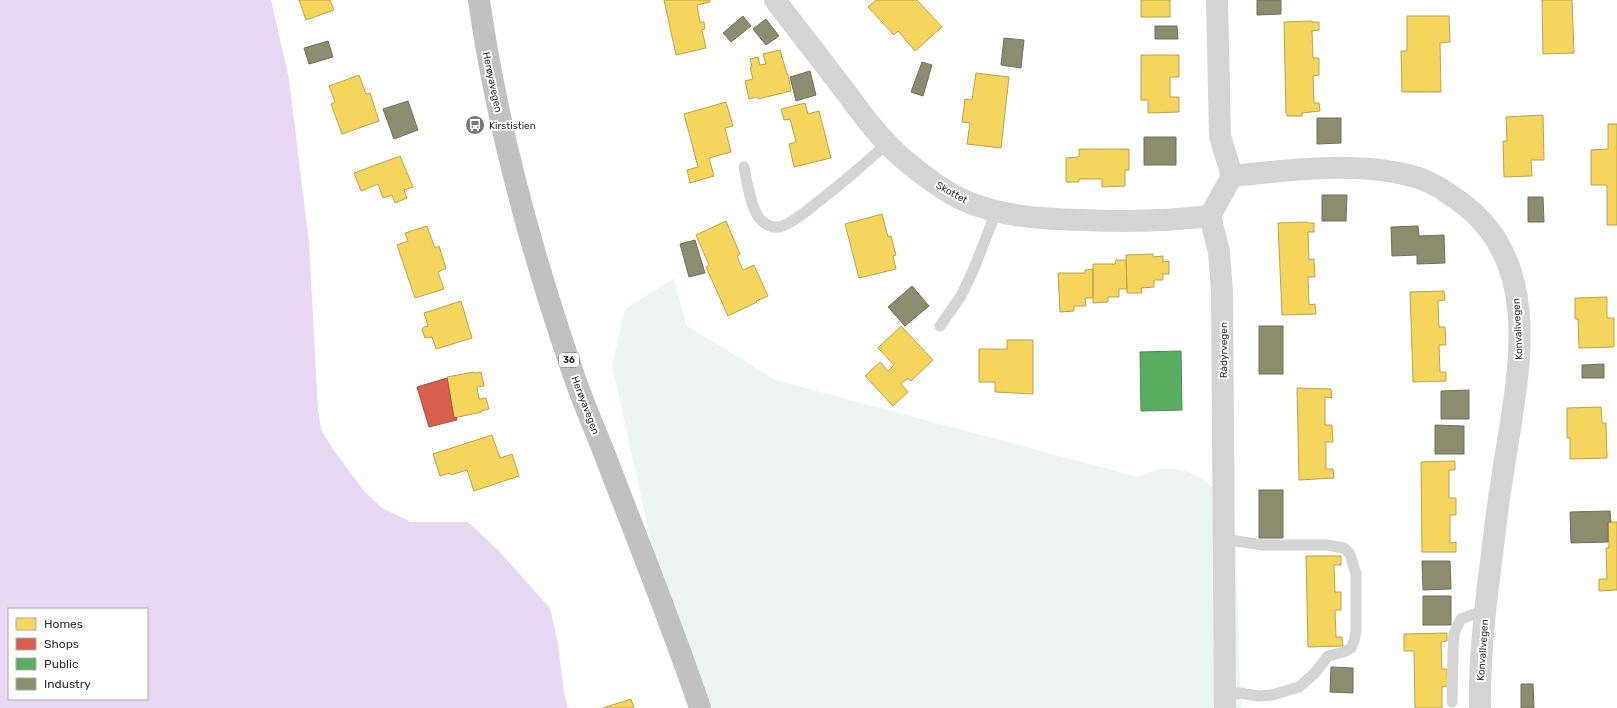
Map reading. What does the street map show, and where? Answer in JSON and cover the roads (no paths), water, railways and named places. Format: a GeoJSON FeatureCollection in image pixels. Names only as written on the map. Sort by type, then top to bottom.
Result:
{"type":"FeatureCollection","features":[{"type":"Feature","properties":{"kind":"highway","name":"Herøyavegen"},"geometry":{"type":"LineString","coordinates":[[479,0],[484,38],[498,104],[514,174],[535,253],[575,377],[700,708]]}},
{"type":"Feature","properties":{"kind":"street","name":"Skottet"},"geometry":{"type":"LineString","coordinates":[[775,0],[866,120],[901,158],[935,183],[961,199],[996,212],[1042,219],[1152,221],[1210,216]]}},
{"type":"Feature","properties":{"kind":"street"},"geometry":{"type":"LineString","coordinates":[[1210,216],[1232,176],[1220,136],[1217,0]]}},
{"type":"Feature","properties":{"kind":"street","name":"Konvallvegen"},"geometry":{"type":"LineString","coordinates":[[1232,176],[1311,169],[1360,169],[1397,173],[1420,179],[1447,193],[1471,210],[1488,228],[1503,250],[1512,273],[1517,303],[1520,360],[1516,396],[1502,479],[1485,610],[1479,681],[1480,708]]}},
{"type":"Feature","properties":{"kind":"street","name":"Rådyrvegen"},"geometry":{"type":"LineString","coordinates":[[1210,216],[1219,252],[1222,292],[1225,701]]}},
{"type":"Feature","properties":{"kind":"lane"},"geometry":{"type":"LineString","coordinates":[[744,167],[756,214],[762,221],[770,226],[776,227],[785,225],[808,210],[853,174],[887,143]]}},
{"type":"Feature","properties":{"kind":"lane"},"geometry":{"type":"LineString","coordinates":[[940,326],[961,296],[973,272],[996,212]]}},
{"type":"Feature","properties":{"kind":"lane"},"geometry":{"type":"LineString","coordinates":[[1223,539],[1263,545],[1327,545],[1344,548],[1350,554],[1356,574],[1356,631],[1354,641],[1350,648],[1344,652],[1328,656],[1314,674],[1298,687],[1272,695],[1258,696],[1240,694],[1225,701]]}},
{"type":"Feature","properties":{"kind":"lane"},"geometry":{"type":"LineString","coordinates":[[1452,702],[1454,633],[1461,619],[1485,610]]}},
{"type":"Feature","properties":{"kind":"place","name":"Kirstistien"},"geometry":{"type":"Point","coordinates":[475,125]}}]}
